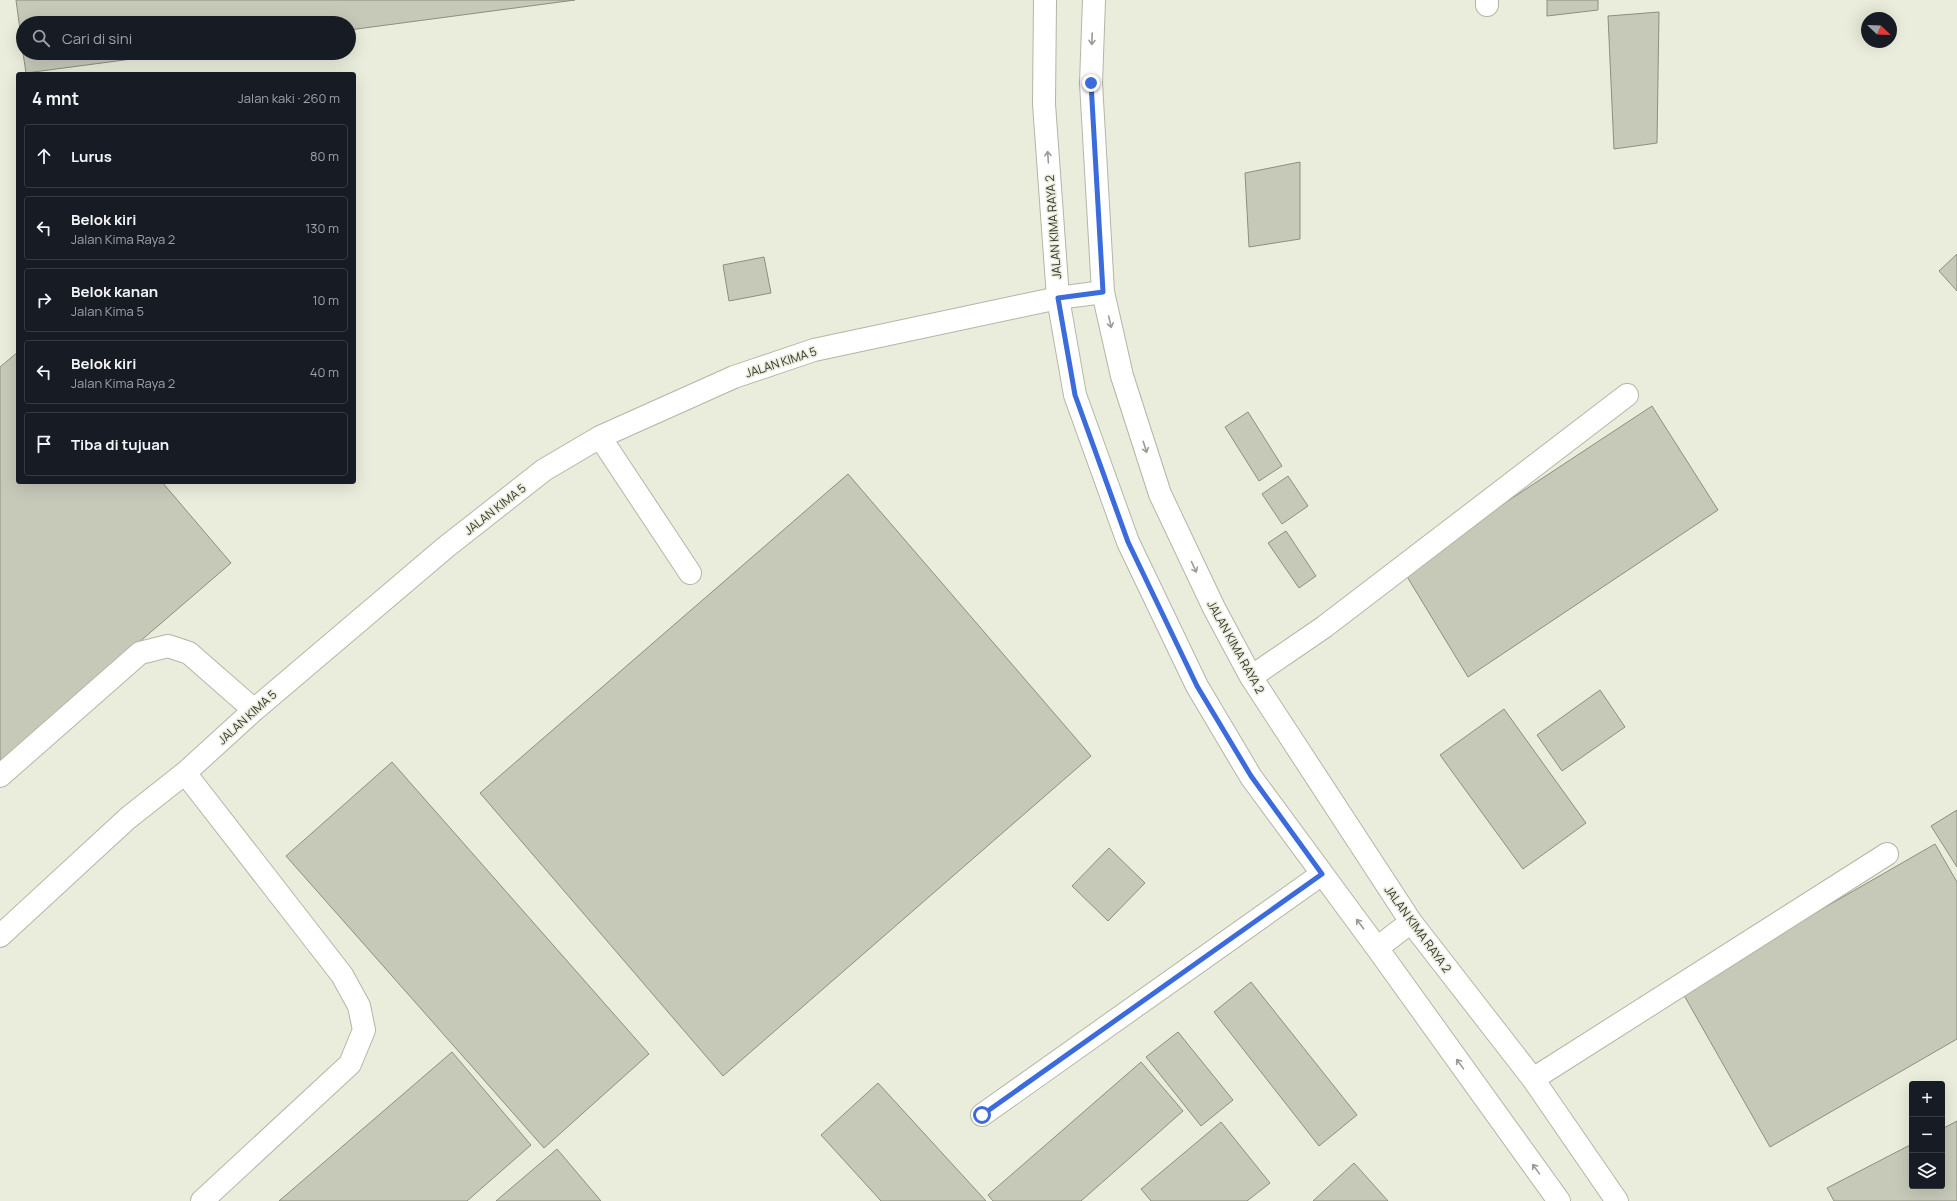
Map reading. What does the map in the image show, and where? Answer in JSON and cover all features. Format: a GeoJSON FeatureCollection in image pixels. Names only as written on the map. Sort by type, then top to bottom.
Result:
{"type":"FeatureCollection","features":[{"type":"Feature","properties":{"kind":"street","name":"JALAN KIMA RAYA 2"},"geometry":{"type":"LineString","coordinates":[[1045,0],[1044,104],[1058,298],[1075,395],[1128,542],[1201,693],[1251,776],[1559,1201]]}},
{"type":"Feature","properties":{"kind":"street","name":"JALAN KIMA RAYA 2"},"geometry":{"type":"LineString","coordinates":[[1094,0],[1091,83],[1103,292],[1122,376],[1160,494],[1214,608],[1251,677],[1410,922],[1533,1079],[1617,1201]]}},
{"type":"Feature","properties":{"kind":"street","name":"JALAN KIMA 5"},"geometry":{"type":"LineString","coordinates":[[0,936],[128,818],[185,773],[254,710],[458,537],[544,470],[600,438],[734,377],[814,350],[1058,298],[1103,292]]}},
{"type":"Feature","properties":{"kind":"street"},"geometry":{"type":"LineString","coordinates":[[1251,677],[1324,627],[1626,395]]}},
{"type":"Feature","properties":{"kind":"street"},"geometry":{"type":"LineString","coordinates":[[600,438],[690,573]]}},
{"type":"Feature","properties":{"kind":"street"},"geometry":{"type":"LineString","coordinates":[[0,776],[140,653],[168,646],[189,653],[254,710]]}},
{"type":"Feature","properties":{"kind":"street"},"geometry":{"type":"LineString","coordinates":[[185,773],[342,975],[359,1006],[364,1030],[350,1064],[202,1201]]}},
{"type":"Feature","properties":{"kind":"street"},"geometry":{"type":"LineString","coordinates":[[1533,1079],[1887,854]]}},
{"type":"Feature","properties":{"kind":"street"},"geometry":{"type":"LineString","coordinates":[[982,1115],[1322,874]]}},
{"type":"Feature","properties":{"kind":"street"},"geometry":{"type":"LineString","coordinates":[[1377,948],[1410,922]]}},
{"type":"Feature","properties":{"kind":"building"},"geometry":{"type":"Polygon","coordinates":[[[16,0],[575,0],[356,29],[356,16],[18,16],[16,0]]]}},
{"type":"Feature","properties":{"kind":"building"},"geometry":{"type":"Polygon","coordinates":[[[1547,0],[1598,0],[1598,10],[1547,16],[1547,0]]]}},
{"type":"Feature","properties":{"kind":"building"},"geometry":{"type":"Polygon","coordinates":[[[1659,12],[1657,143],[1614,149],[1608,16],[1659,12]]]}},
{"type":"Feature","properties":{"kind":"building"},"geometry":{"type":"Polygon","coordinates":[[[24,60],[124,60],[34,72],[26,72],[24,60]]]}},
{"type":"Feature","properties":{"kind":"building"},"geometry":{"type":"Polygon","coordinates":[[[1300,162],[1300,239],[1249,247],[1245,173],[1300,162]]]}},
{"type":"Feature","properties":{"kind":"building"},"geometry":{"type":"Polygon","coordinates":[[[1957,254],[1957,291],[1939,271],[1957,254]]]}},
{"type":"Feature","properties":{"kind":"building"},"geometry":{"type":"Polygon","coordinates":[[[764,257],[771,293],[729,301],[723,265],[764,257]]]}},
{"type":"Feature","properties":{"kind":"building"},"geometry":{"type":"Polygon","coordinates":[[[16,354],[16,484],[164,484],[231,563],[0,762],[0,367],[16,354]]]}},
{"type":"Feature","properties":{"kind":"building"},"geometry":{"type":"Polygon","coordinates":[[[1652,406],[1718,510],[1468,677],[1403,570],[1652,406]]]}},
{"type":"Feature","properties":{"kind":"building"},"geometry":{"type":"Polygon","coordinates":[[[1248,412],[1282,466],[1259,481],[1225,427],[1248,412]]]}},
{"type":"Feature","properties":{"kind":"building"},"geometry":{"type":"Polygon","coordinates":[[[848,474],[1091,756],[723,1076],[480,793],[848,474]]]}},
{"type":"Feature","properties":{"kind":"building"},"geometry":{"type":"Polygon","coordinates":[[[1288,476],[1308,506],[1282,524],[1262,494],[1288,476]]]}},
{"type":"Feature","properties":{"kind":"building"},"geometry":{"type":"Polygon","coordinates":[[[1286,531],[1316,576],[1299,588],[1268,543],[1286,531]]]}},
{"type":"Feature","properties":{"kind":"building"},"geometry":{"type":"Polygon","coordinates":[[[1600,690],[1625,727],[1562,771],[1537,735],[1600,690]]]}},
{"type":"Feature","properties":{"kind":"building"},"geometry":{"type":"Polygon","coordinates":[[[1504,709],[1586,823],[1523,869],[1440,755],[1504,709]]]}},
{"type":"Feature","properties":{"kind":"building"},"geometry":{"type":"Polygon","coordinates":[[[392,762],[649,1054],[544,1148],[286,856],[392,762]]]}},
{"type":"Feature","properties":{"kind":"building"},"geometry":{"type":"Polygon","coordinates":[[[1957,810],[1957,867],[1931,826],[1957,810]]]}},
{"type":"Feature","properties":{"kind":"building"},"geometry":{"type":"Polygon","coordinates":[[[1935,844],[1957,882],[1957,1039],[1770,1147],[1681,990],[1935,844]]]}},
{"type":"Feature","properties":{"kind":"building"},"geometry":{"type":"Polygon","coordinates":[[[1109,848],[1145,883],[1108,921],[1072,886],[1109,848]]]}},
{"type":"Feature","properties":{"kind":"building"},"geometry":{"type":"Polygon","coordinates":[[[1251,982],[1357,1115],[1319,1146],[1214,1012],[1251,982]]]}},
{"type":"Feature","properties":{"kind":"building"},"geometry":{"type":"Polygon","coordinates":[[[1178,1032],[1233,1100],[1201,1126],[1146,1057],[1178,1032]]]}},
{"type":"Feature","properties":{"kind":"building"},"geometry":{"type":"Polygon","coordinates":[[[452,1052],[531,1145],[467,1201],[279,1201],[452,1052]]]}},
{"type":"Feature","properties":{"kind":"building"},"geometry":{"type":"Polygon","coordinates":[[[1141,1062],[1183,1111],[1081,1201],[993,1201],[988,1195],[1141,1062]]]}},
{"type":"Feature","properties":{"kind":"building"},"geometry":{"type":"Polygon","coordinates":[[[878,1083],[986,1201],[881,1201],[821,1135],[878,1083]]]}},
{"type":"Feature","properties":{"kind":"building"},"geometry":{"type":"Polygon","coordinates":[[[1957,1121],[1957,1201],[1834,1201],[1827,1188],[1909,1146],[1909,1189],[1945,1189],[1945,1127],[1957,1121]]]}},
{"type":"Feature","properties":{"kind":"building"},"geometry":{"type":"Polygon","coordinates":[[[1221,1122],[1270,1183],[1247,1201],[1151,1201],[1141,1189],[1221,1122]]]}},
{"type":"Feature","properties":{"kind":"building"},"geometry":{"type":"Polygon","coordinates":[[[557,1149],[601,1201],[496,1201],[557,1149]]]}},
{"type":"Feature","properties":{"kind":"building"},"geometry":{"type":"Polygon","coordinates":[[[1354,1163],[1388,1201],[1313,1201],[1354,1163]]]}},
{"type":"Feature","properties":{"kind":"route"},"geometry":{"type":"LineString","coordinates":[[982,1115],[1322,874],[1251,776],[1197,686],[1128,542],[1075,395],[1058,298],[1103,292],[1091,83]]}}]}
